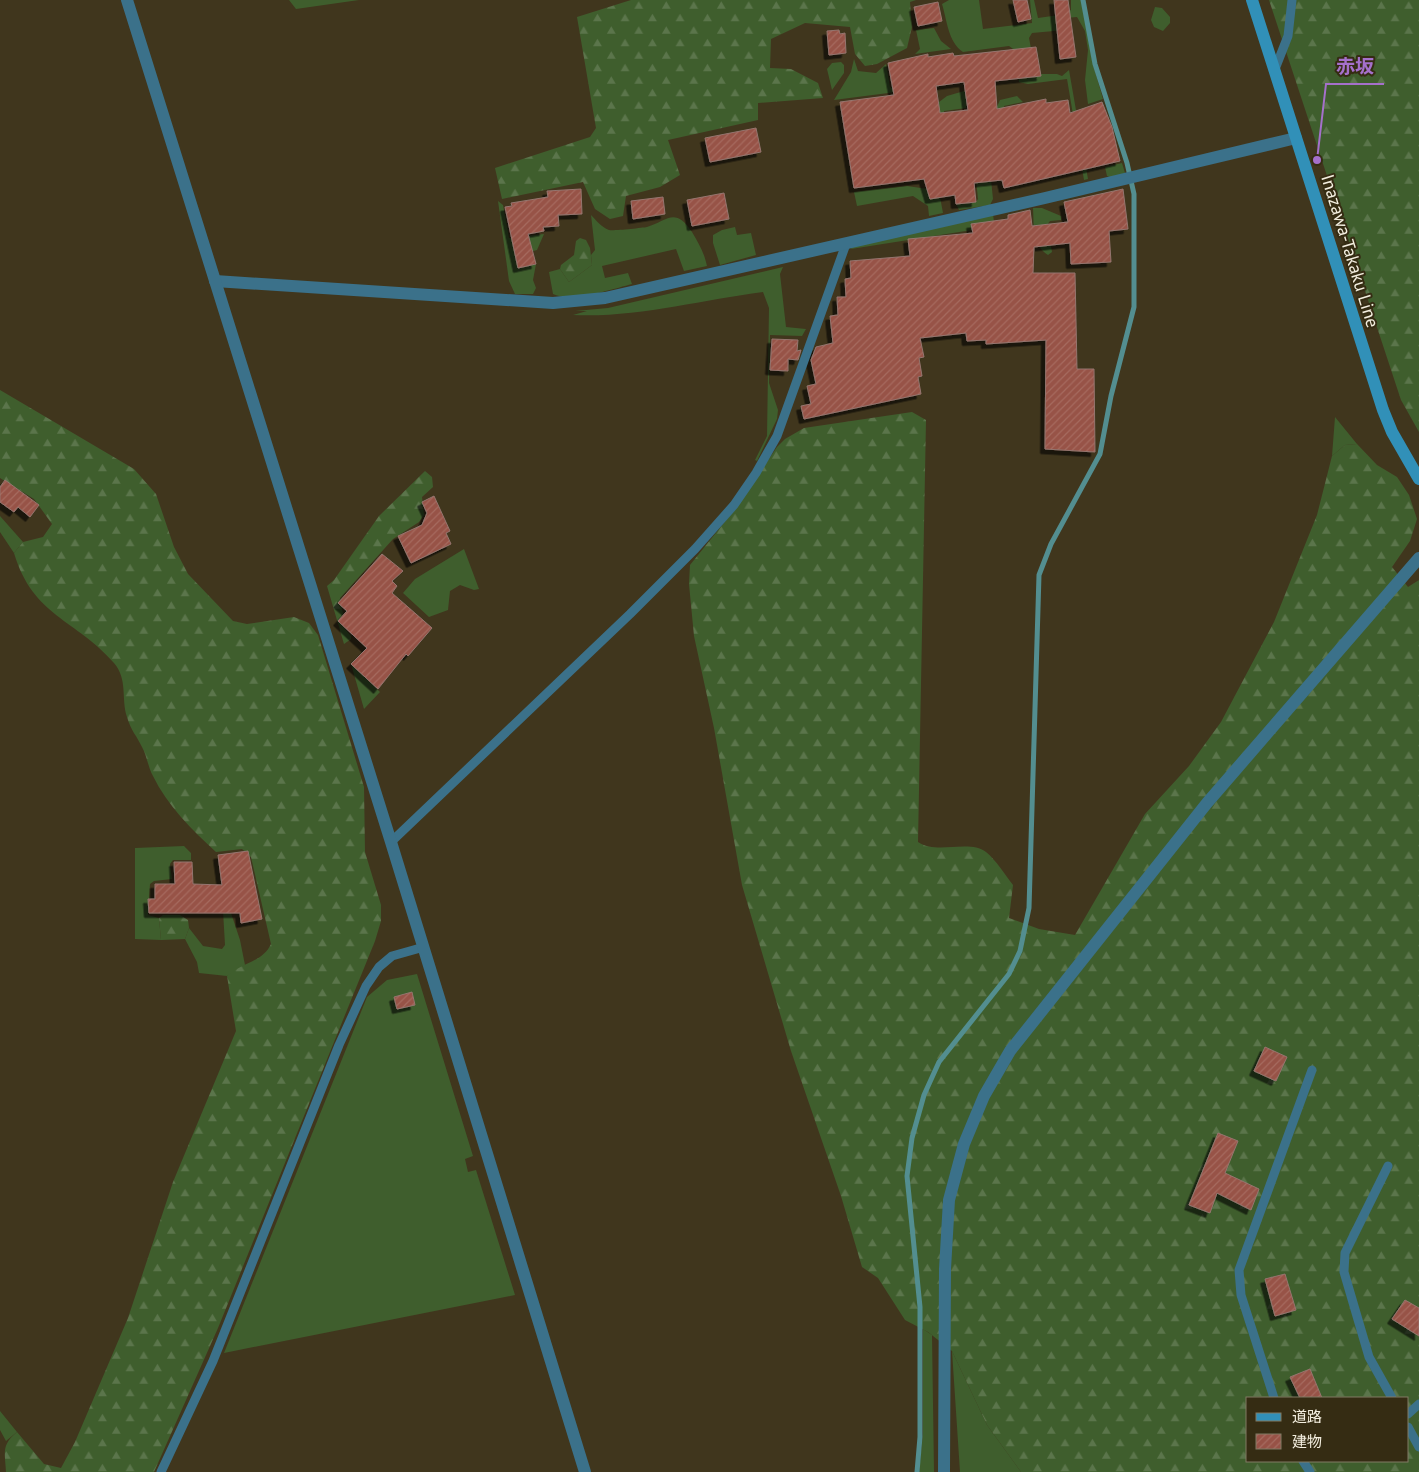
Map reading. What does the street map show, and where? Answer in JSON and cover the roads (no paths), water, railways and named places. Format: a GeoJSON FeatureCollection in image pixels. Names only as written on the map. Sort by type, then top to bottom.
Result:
{"type":"FeatureCollection","features":[{"type":"Feature","properties":{"kind":"main road","name":"Inazawa-Takaku Line"},"geometry":{"type":"LineString","coordinates":[[1252,0],[1383,410],[1392,432],[1419,479]]}},
{"type":"Feature","properties":{"kind":"street"},"geometry":{"type":"LineString","coordinates":[[127,0],[424,946],[585,1472]]}},
{"type":"Feature","properties":{"kind":"street"},"geometry":{"type":"LineString","coordinates":[[215,281],[553,303],[605,298],[846,244],[1296,138]]}},
{"type":"Feature","properties":{"kind":"street"},"geometry":{"type":"LineString","coordinates":[[944,1472],[945,1269],[949,1200],[964,1144],[984,1096],[1010,1051],[1207,803],[1419,558]]}},
{"type":"Feature","properties":{"kind":"lane"},"geometry":{"type":"LineString","coordinates":[[1275,69],[1288,36],[1292,0]]}},
{"type":"Feature","properties":{"kind":"lane"},"geometry":{"type":"LineString","coordinates":[[391,842],[636,607],[695,548],[734,505],[756,473],[777,436],[846,244]]}},
{"type":"Feature","properties":{"kind":"lane"},"geometry":{"type":"LineString","coordinates":[[161,1472],[213,1361],[339,1045],[366,986],[379,967],[392,956],[424,946]]}},
{"type":"Feature","properties":{"kind":"lane"},"geometry":{"type":"LineString","coordinates":[[1274,1397],[1241,1294],[1239,1270],[1312,1070]]}},
{"type":"Feature","properties":{"kind":"lane"},"geometry":{"type":"LineString","coordinates":[[1388,1166],[1345,1253],[1344,1272],[1368,1357],[1391,1397]]}},
{"type":"Feature","properties":{"kind":"lane"},"geometry":{"type":"LineString","coordinates":[[1409,1413],[1419,1404]]}},
{"type":"Feature","properties":{"kind":"lane"},"geometry":{"type":"LineString","coordinates":[[1409,1429],[1419,1447]]}},
{"type":"Feature","properties":{"kind":"waterway"},"geometry":{"type":"LineString","coordinates":[[917,1472],[920,1437],[920,1307],[907,1176],[912,1138],[924,1095],[939,1062],[1009,974],[1020,951],[1029,908],[1039,575],[1051,544],[1100,454],[1111,396],[1134,307],[1134,194],[1127,163],[1095,64],[1083,0]]}},
{"type":"Feature","properties":{"kind":"place","name":"赤坂"},"geometry":{"type":"Point","coordinates":[1317,160]}}]}
